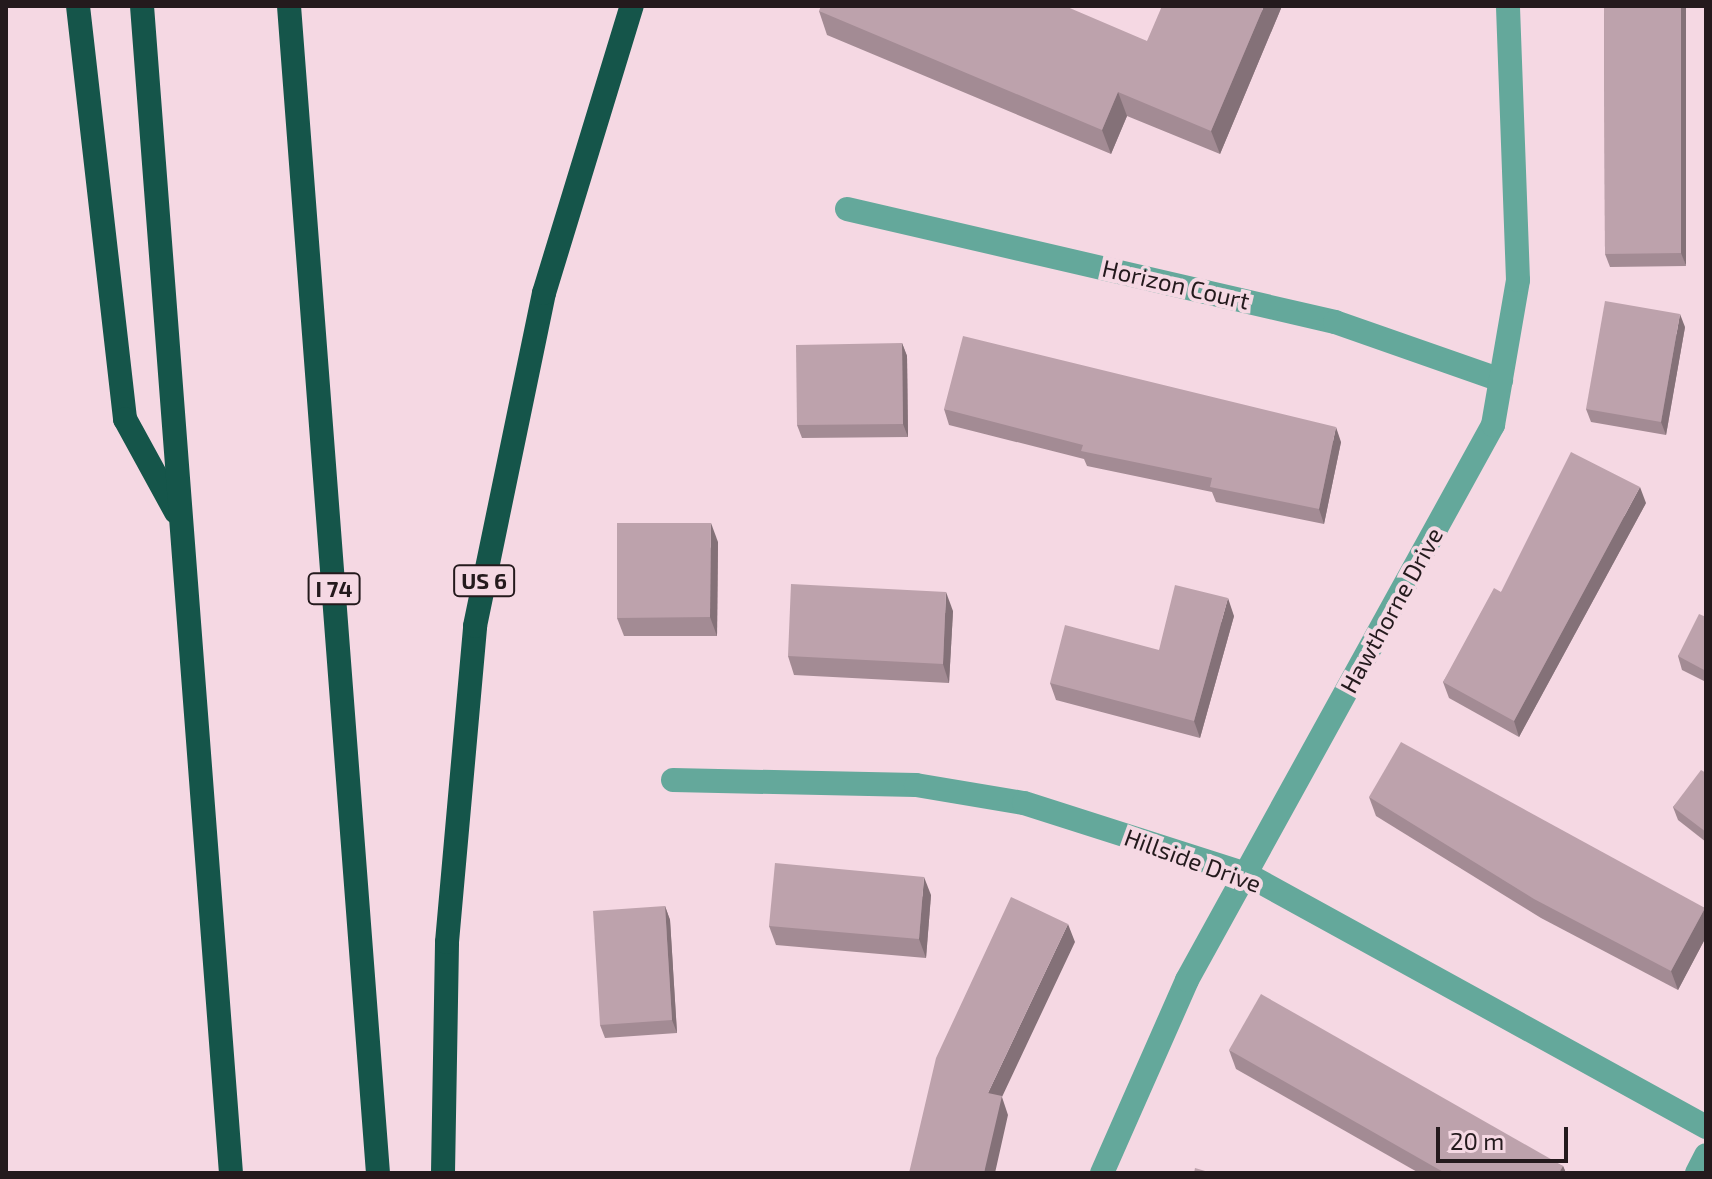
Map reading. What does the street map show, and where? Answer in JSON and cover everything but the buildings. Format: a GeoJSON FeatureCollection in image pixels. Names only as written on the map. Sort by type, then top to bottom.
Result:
{"type":"FeatureCollection","features":[{"type":"Feature","properties":{"kind":"highway"},"geometry":{"type":"LineString","coordinates":[[78,6],[125,419],[181,521]]}},
{"type":"Feature","properties":{"kind":"highway"},"geometry":{"type":"LineString","coordinates":[[142,6],[231,1173]]}},
{"type":"Feature","properties":{"kind":"highway","name":"I 74"},"geometry":{"type":"LineString","coordinates":[[289,6],[378,1173]]}},
{"type":"Feature","properties":{"kind":"highway","name":"US 6"},"geometry":{"type":"LineString","coordinates":[[443,1173],[447,942],[475,626],[544,293],[632,6]]}},
{"type":"Feature","properties":{"kind":"street","name":"Hawthorne Drive"},"geometry":{"type":"LineString","coordinates":[[1102,1173],[1187,980],[1493,425],[1518,280],[1508,6]]}},
{"type":"Feature","properties":{"kind":"street","name":"Horizon Court"},"geometry":{"type":"LineString","coordinates":[[847,209],[1335,322],[1501,380]]}},
{"type":"Feature","properties":{"kind":"street","name":"Hillside Drive"},"geometry":{"type":"LineString","coordinates":[[673,780],[916,785],[978,795],[1246,874],[1706,1127]]}},
{"type":"Feature","properties":{"kind":"street"},"geometry":{"type":"LineString","coordinates":[[1697,1173],[1706,1155]]}}]}
